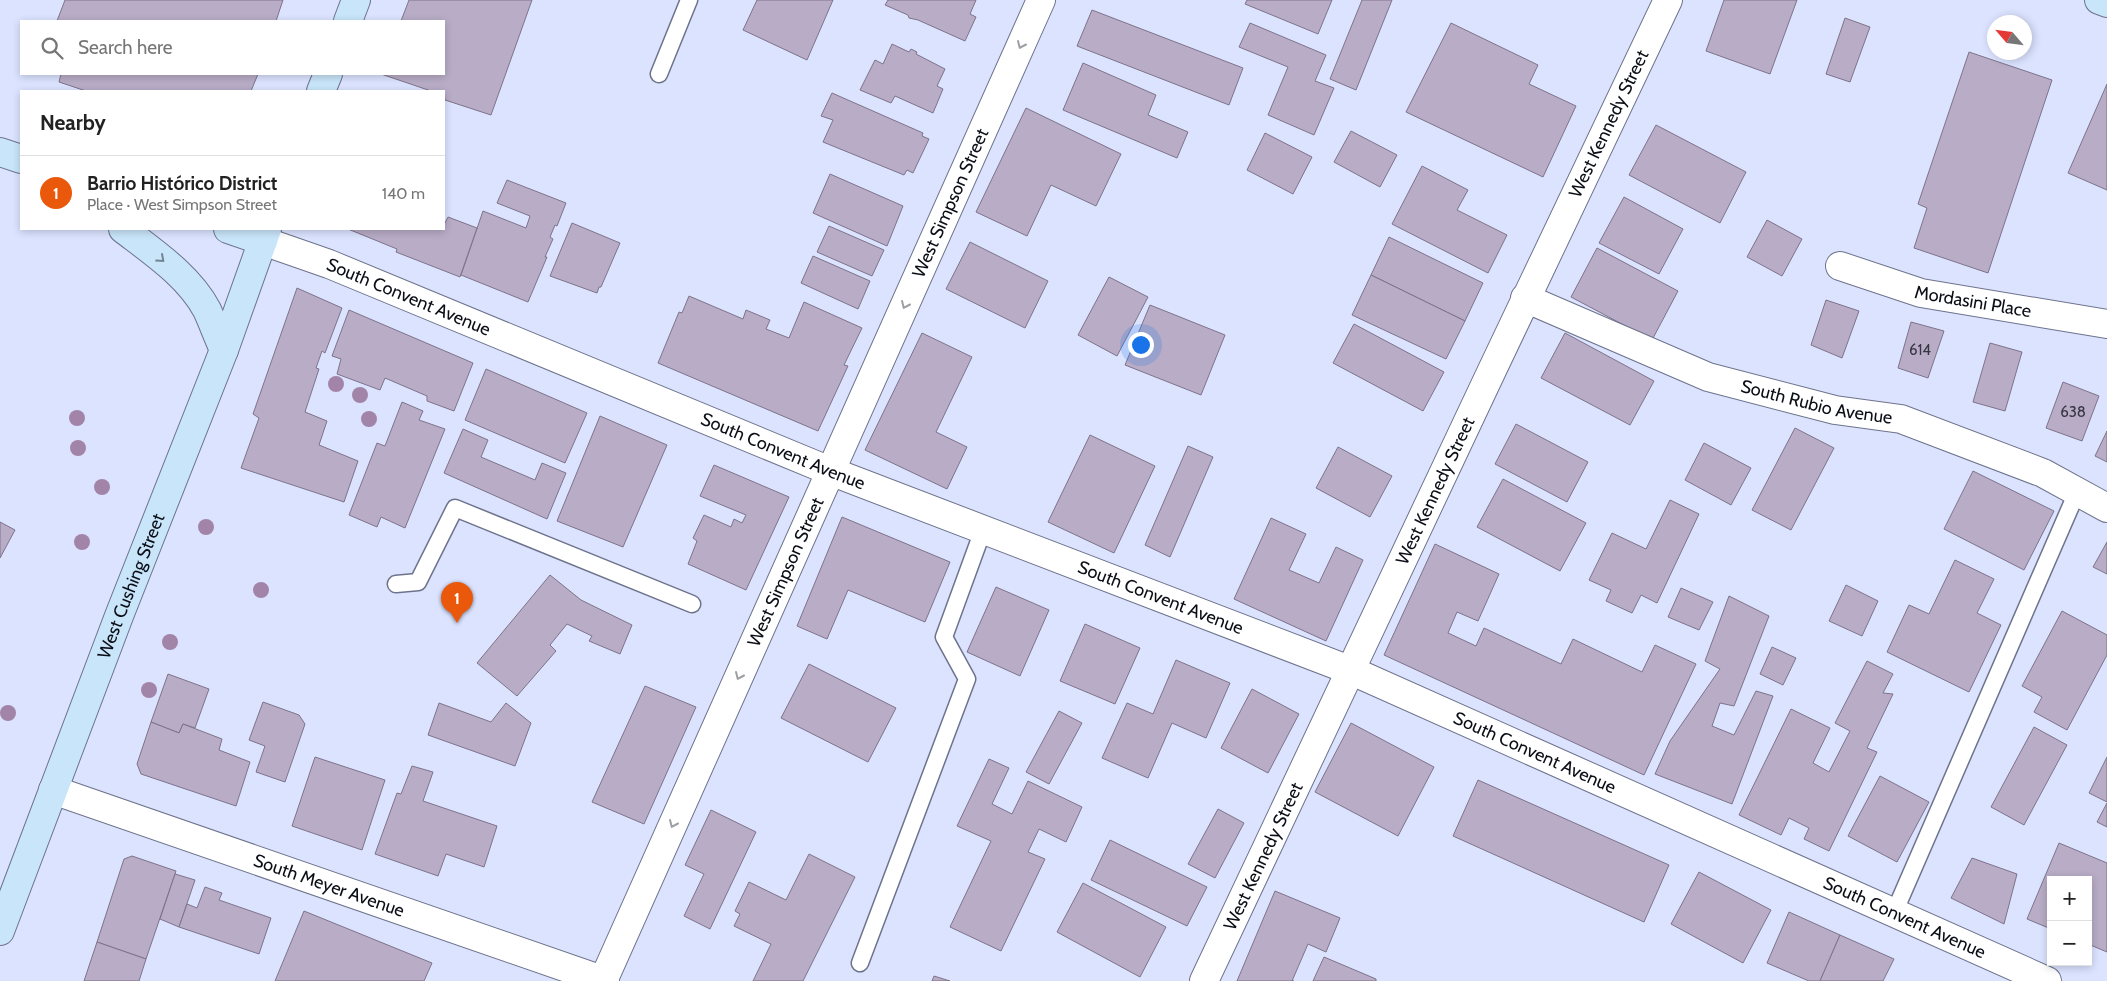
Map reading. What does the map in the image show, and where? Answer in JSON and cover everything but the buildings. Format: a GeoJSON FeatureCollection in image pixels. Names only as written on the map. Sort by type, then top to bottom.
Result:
{"type":"FeatureCollection","features":[{"type":"Feature","properties":{"kind":"street"},"geometry":{"type":"LineString","coordinates":[[348,20],[356,0]]}},
{"type":"Feature","properties":{"kind":"street","name":"West Simpson Street"},"geometry":{"type":"LineString","coordinates":[[604,981],[1041,0]]}},
{"type":"Feature","properties":{"kind":"street","name":"West Kennedy Street"},"geometry":{"type":"LineString","coordinates":[[1204,981],[1352,671],[1525,298],[1668,0]]}},
{"type":"Feature","properties":{"kind":"street"},"geometry":{"type":"LineString","coordinates":[[2099,0],[2107,3]]}},
{"type":"Feature","properties":{"kind":"street"},"geometry":{"type":"LineString","coordinates":[[321,90],[328,75]]}},
{"type":"Feature","properties":{"kind":"street"},"geometry":{"type":"LineString","coordinates":[[0,152],[20,159]]}},
{"type":"Feature","properties":{"kind":"street"},"geometry":{"type":"LineString","coordinates":[[124,230],[158,256],[183,280],[206,309],[224,350]]}},
{"type":"Feature","properties":{"kind":"street"},"geometry":{"type":"LineString","coordinates":[[234,230],[265,235]]}},
{"type":"Feature","properties":{"kind":"street","name":"South Convent Avenue"},"geometry":{"type":"LineString","coordinates":[[265,235],[329,264],[830,471],[1352,671],[2047,981]]}},
{"type":"Feature","properties":{"kind":"street","name":"West Cushing Street"},"geometry":{"type":"LineString","coordinates":[[3,916],[224,350],[265,235]]}},
{"type":"Feature","properties":{"kind":"street","name":"Mordasini Place"},"geometry":{"type":"LineString","coordinates":[[1840,266],[1921,292],[2107,324]]}},
{"type":"Feature","properties":{"kind":"street","name":"South Rubio Avenue"},"geometry":{"type":"LineString","coordinates":[[1525,298],[1708,377],[1835,410],[1901,419],[2043,473],[2107,508]]}},
{"type":"Feature","properties":{"kind":"street","name":"South Meyer Avenue"},"geometry":{"type":"LineString","coordinates":[[53,790],[604,981]]}},
{"type":"Feature","properties":{"kind":"lane"},"geometry":{"type":"LineString","coordinates":[[659,74],[689,0]]}},
{"type":"Feature","properties":{"kind":"lane"},"geometry":{"type":"LineString","coordinates":[[1894,913],[2077,492]]}},
{"type":"Feature","properties":{"kind":"lane"},"geometry":{"type":"LineString","coordinates":[[396,584],[418,582],[455,508],[692,604]]}},
{"type":"Feature","properties":{"kind":"lane"},"geometry":{"type":"LineString","coordinates":[[860,963],[967,679],[944,637],[983,530]]}},
{"type":"Feature","properties":{"kind":"place","name":"Barrio Histórico District"},"geometry":{"type":"Point","coordinates":[457,623]}}]}
